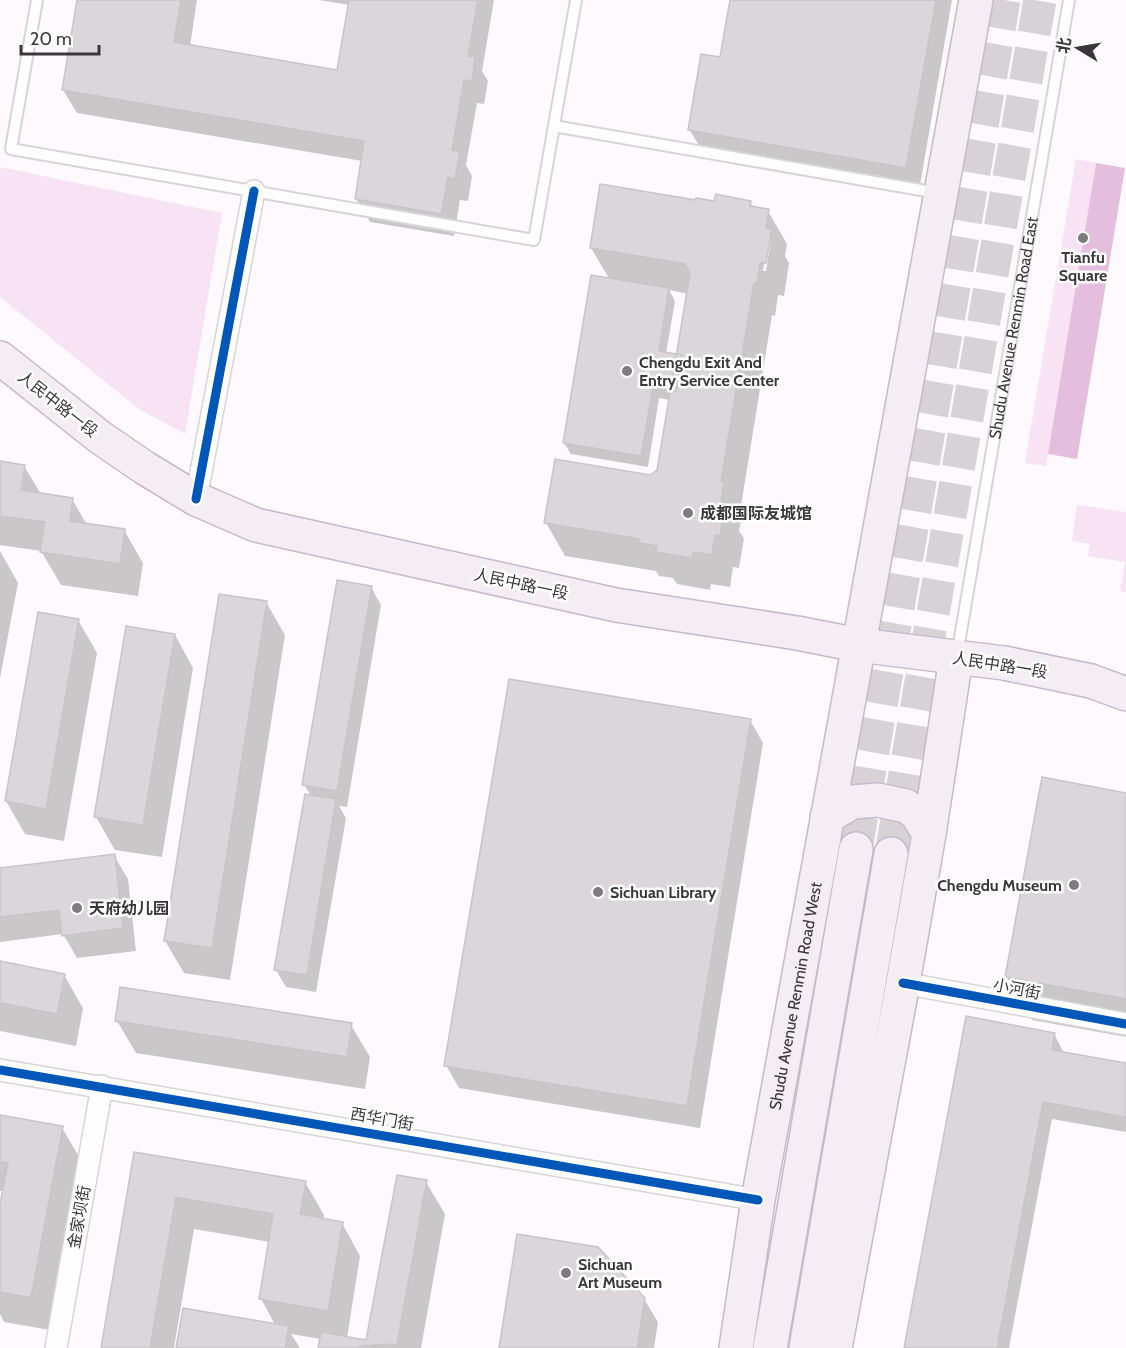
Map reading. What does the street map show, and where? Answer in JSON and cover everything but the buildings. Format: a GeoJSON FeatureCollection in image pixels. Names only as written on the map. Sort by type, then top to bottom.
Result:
{"type":"FeatureCollection","features":[{"type":"Feature","properties":{"kind":"main road"},"geometry":{"type":"LineString","coordinates":[[858,645],[976,0]]}},
{"type":"Feature","properties":{"kind":"main road","name":"人民中路一段"},"geometry":{"type":"LineString","coordinates":[[0,358],[101,438],[196,499],[256,525],[616,605],[797,633],[858,645],[1004,663],[1091,681],[1126,694]]}},
{"type":"Feature","properties":{"kind":"main road","name":"Shudu Avenue Renmin Road West"},"geometry":{"type":"LineString","coordinates":[[736,1348],[758,1200],[858,645]]}},
{"type":"Feature","properties":{"kind":"main road"},"geometry":{"type":"LineString","coordinates":[[835,1348],[903,983],[956,658]]}},
{"type":"Feature","properties":{"kind":"main road","name":"人民中路一段"},"geometry":{"type":"LineString","coordinates":[[1091,681],[1126,680]]}},
{"type":"Feature","properties":{"kind":"main road"},"geometry":{"type":"LineString","coordinates":[[827,817],[852,802],[878,800],[906,806],[917,814],[929,834]]}},
{"type":"Feature","properties":{"kind":"main road"},"geometry":{"type":"LineString","coordinates":[[770,1348],[856,849]]}},
{"type":"Feature","properties":{"kind":"main road"},"geometry":{"type":"LineString","coordinates":[[806,1348],[891,854]]}},
{"type":"Feature","properties":{"kind":"street"},"geometry":{"type":"LineString","coordinates":[[196,499],[254,191]]}},
{"type":"Feature","properties":{"kind":"street","name":"小河街"},"geometry":{"type":"LineString","coordinates":[[903,983],[1126,1024]]}},
{"type":"Feature","properties":{"kind":"street","name":"西华门街"},"geometry":{"type":"LineString","coordinates":[[0,1070],[758,1200]]}},
{"type":"Feature","properties":{"kind":"street","name":"金家坝街"},"geometry":{"type":"LineString","coordinates":[[56,1348],[102,1086]]}},
{"type":"Feature","properties":{"kind":"lane"},"geometry":{"type":"LineString","coordinates":[[37,0],[11,148],[534,240],[576,0]]}},
{"type":"Feature","properties":{"kind":"lane","name":"Shudu Avenue Renmin Road East"},"geometry":{"type":"LineString","coordinates":[[956,658],[1069,0]]}},
{"type":"Feature","properties":{"kind":"lane"},"geometry":{"type":"LineString","coordinates":[[554,126],[941,194]]}},
{"type":"Feature","properties":{"kind":"shaded area"},"geometry":{"type":"Polygon","coordinates":[[[1076,159],[1096,163],[1046,466],[1025,463],[1076,159]]]}},
{"type":"Feature","properties":{"kind":"shaded area"},"geometry":{"type":"Polygon","coordinates":[[[1096,163],[1125,168],[1077,459],[1048,454],[1096,163]]]}},
{"type":"Feature","properties":{"kind":"shaded area"},"geometry":{"type":"Polygon","coordinates":[[[0,167],[222,213],[185,434],[139,409],[0,297],[0,167]]]}},
{"type":"Feature","properties":{"kind":"shaded area"},"geometry":{"type":"Polygon","coordinates":[[[1077,505],[1126,512],[1126,592],[1120,591],[1125,562],[1088,556],[1090,544],[1072,541],[1077,505]]]}},
{"type":"Feature","properties":{"kind":"tunnel"},"geometry":{"type":"LineString","coordinates":[[856,849],[1004,0]]}},
{"type":"Feature","properties":{"kind":"tunnel"},"geometry":{"type":"LineString","coordinates":[[891,854],[1040,0]]}},
{"type":"Feature","properties":{"kind":"cycle path"},"geometry":{"type":"LineString","coordinates":[[196,499],[254,191]]}},
{"type":"Feature","properties":{"kind":"cycle path"},"geometry":{"type":"LineString","coordinates":[[903,983],[1126,1024]]}},
{"type":"Feature","properties":{"kind":"cycle path"},"geometry":{"type":"LineString","coordinates":[[0,1070],[758,1200]]}},
{"type":"Feature","properties":{"kind":"place","name":"Tianfu Square"},"geometry":{"type":"Point","coordinates":[1083,238]}},
{"type":"Feature","properties":{"kind":"place","name":"Chengdu Exit And Entry Service Center"},"geometry":{"type":"Point","coordinates":[627,371]}},
{"type":"Feature","properties":{"kind":"place","name":"成都国际友城馆"},"geometry":{"type":"Point","coordinates":[688,513]}},
{"type":"Feature","properties":{"kind":"place","name":"Chengdu Museum"},"geometry":{"type":"Point","coordinates":[1074,885]}},
{"type":"Feature","properties":{"kind":"place","name":"Sichuan Library"},"geometry":{"type":"Point","coordinates":[598,892]}},
{"type":"Feature","properties":{"kind":"place","name":"天府幼儿园"},"geometry":{"type":"Point","coordinates":[77,908]}},
{"type":"Feature","properties":{"kind":"place","name":"Sichuan Art Museum"},"geometry":{"type":"Point","coordinates":[566,1273]}}]}
